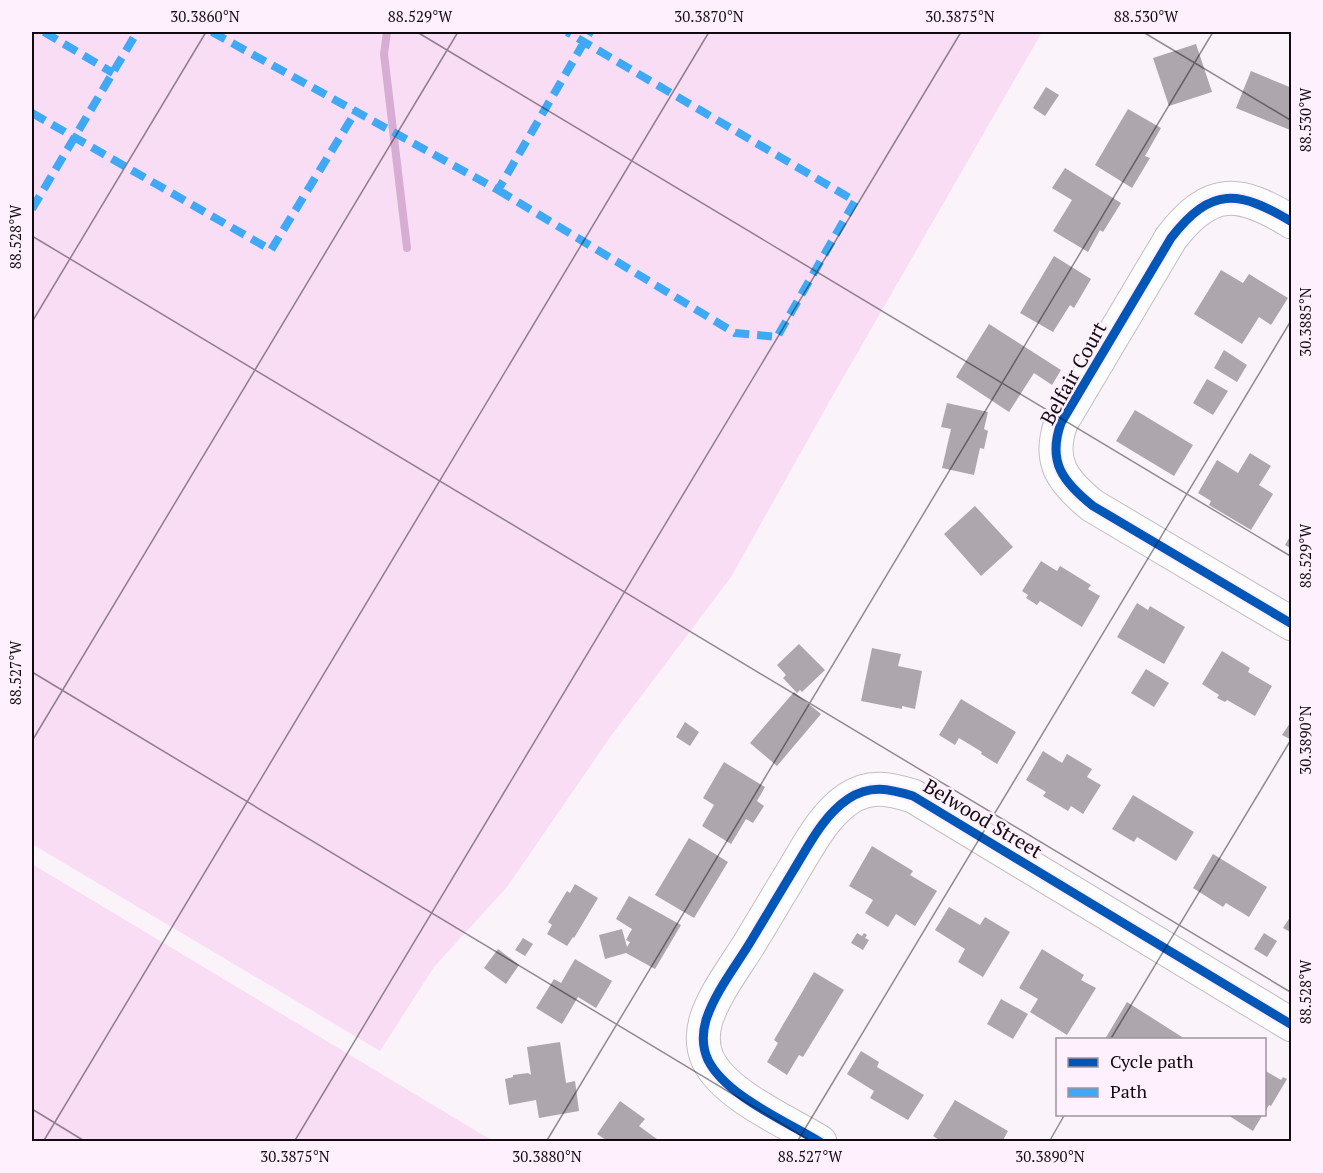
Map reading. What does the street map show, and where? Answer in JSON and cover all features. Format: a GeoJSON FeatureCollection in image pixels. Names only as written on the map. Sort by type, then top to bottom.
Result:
{"type":"FeatureCollection","features":[{"type":"Feature","properties":{"kind":"street","name":"Belfair Court"},"geometry":{"type":"LineString","coordinates":[[1292,222],[1266,206],[1240,199],[1221,199],[1204,204],[1187,218],[1171,238],[1061,423],[1056,437],[1056,458],[1063,477],[1072,489],[1093,506],[1292,624]]}},
{"type":"Feature","properties":{"kind":"street","name":"Belwood Street"},"geometry":{"type":"LineString","coordinates":[[820,1142],[735,1092],[718,1076],[707,1058],[702,1038],[707,1018],[721,990],[815,835],[834,810],[850,798],[869,789],[889,789],[913,796],[1292,1025]]}},
{"type":"Feature","properties":{"kind":"shaded area"},"geometry":{"type":"Polygon","coordinates":[[[32,32],[1042,32],[731,577],[611,736],[507,887],[434,967],[380,1051],[32,844],[32,32]]]}},
{"type":"Feature","properties":{"kind":"shaded area"},"geometry":{"type":"Polygon","coordinates":[[[32,864],[493,1141],[305,1142],[298,1138],[292,1142],[32,1141],[32,864]]]}},
{"type":"Feature","properties":{"kind":"building"},"geometry":{"type":"Polygon","coordinates":[[[1196,44],[1212,92],[1169,106],[1153,58],[1196,44]]]}},
{"type":"Feature","properties":{"kind":"building"},"geometry":{"type":"Polygon","coordinates":[[[1251,71],[1292,88],[1292,126],[1290,130],[1236,108],[1251,71]]]}},
{"type":"Feature","properties":{"kind":"building"},"geometry":{"type":"Polygon","coordinates":[[[1046,87],[1059,95],[1045,116],[1033,108],[1046,87]]]}},
{"type":"Feature","properties":{"kind":"building"},"geometry":{"type":"Polygon","coordinates":[[[1128,109],[1161,128],[1145,156],[1150,158],[1132,188],[1095,165],[1128,109]]]}},
{"type":"Feature","properties":{"kind":"building"},"geometry":{"type":"Polygon","coordinates":[[[1065,168],[1121,203],[1103,232],[1100,230],[1088,252],[1053,231],[1072,200],[1052,188],[1065,168]]]}},
{"type":"Feature","properties":{"kind":"building"},"geometry":{"type":"Polygon","coordinates":[[[1054,256],[1091,279],[1074,308],[1070,305],[1053,332],[1020,313],[1054,256]]]}},
{"type":"Feature","properties":{"kind":"building"},"geometry":{"type":"Polygon","coordinates":[[[1221,270],[1243,283],[1249,274],[1288,298],[1271,325],[1259,317],[1242,344],[1194,314],[1221,270]]]}},
{"type":"Feature","properties":{"kind":"building"},"geometry":{"type":"Polygon","coordinates":[[[989,324],[1061,370],[1052,385],[1034,373],[1009,412],[956,377],[989,324]]]}},
{"type":"Feature","properties":{"kind":"building"},"geometry":{"type":"Polygon","coordinates":[[[1224,350],[1247,365],[1237,382],[1214,368],[1224,350]]]}},
{"type":"Feature","properties":{"kind":"building"},"geometry":{"type":"Polygon","coordinates":[[[1207,379],[1228,391],[1213,415],[1193,403],[1207,379]]]}},
{"type":"Feature","properties":{"kind":"building"},"geometry":{"type":"Polygon","coordinates":[[[947,403],[988,412],[984,429],[988,431],[984,449],[980,448],[974,475],[942,468],[951,429],[941,427],[947,403]]]}},
{"type":"Feature","properties":{"kind":"building"},"geometry":{"type":"Polygon","coordinates":[[[1135,410],[1193,445],[1174,476],[1116,441],[1135,410]]]}},
{"type":"Feature","properties":{"kind":"building"},"geometry":{"type":"Polygon","coordinates":[[[1250,453],[1271,466],[1259,485],[1273,494],[1251,530],[1209,505],[1211,501],[1198,493],[1217,460],[1238,473],[1250,453]]]}},
{"type":"Feature","properties":{"kind":"building"},"geometry":{"type":"Polygon","coordinates":[[[975,506],[1013,547],[981,576],[944,534],[975,506]]]}},
{"type":"Feature","properties":{"kind":"building"},"geometry":{"type":"Polygon","coordinates":[[[1292,533],[1292,549],[1285,545],[1292,533]]]}},
{"type":"Feature","properties":{"kind":"building"},"geometry":{"type":"Polygon","coordinates":[[[1041,561],[1057,571],[1060,566],[1091,585],[1088,589],[1100,596],[1082,627],[1040,601],[1037,605],[1026,598],[1028,595],[1022,591],[1041,561]]]}},
{"type":"Feature","properties":{"kind":"building"},"geometry":{"type":"Polygon","coordinates":[[[1137,603],[1148,610],[1150,606],[1185,627],[1164,664],[1117,637],[1137,603]]]}},
{"type":"Feature","properties":{"kind":"building"},"geometry":{"type":"Polygon","coordinates":[[[799,644],[825,670],[802,692],[800,690],[797,693],[783,678],[786,675],[777,665],[799,644]]]}},
{"type":"Feature","properties":{"kind":"building"},"geometry":{"type":"Polygon","coordinates":[[[872,648],[901,654],[898,666],[922,671],[915,709],[902,706],[902,709],[861,701],[872,648]]]}},
{"type":"Feature","properties":{"kind":"building"},"geometry":{"type":"Polygon","coordinates":[[[1222,651],[1250,668],[1248,672],[1272,686],[1255,716],[1227,700],[1225,702],[1217,698],[1219,695],[1202,684],[1222,651]]]}},
{"type":"Feature","properties":{"kind":"building"},"geometry":{"type":"Polygon","coordinates":[[[1146,669],[1169,683],[1154,707],[1131,693],[1146,669]]]}},
{"type":"Feature","properties":{"kind":"building"},"geometry":{"type":"Polygon","coordinates":[[[794,692],[821,714],[777,766],[750,743],[794,692]]]}},
{"type":"Feature","properties":{"kind":"building"},"geometry":{"type":"Polygon","coordinates":[[[961,699],[1016,732],[997,764],[959,738],[955,745],[939,735],[961,699]]]}},
{"type":"Feature","properties":{"kind":"building"},"geometry":{"type":"Polygon","coordinates":[[[1292,720],[1292,740],[1282,735],[1292,720]]]}},
{"type":"Feature","properties":{"kind":"building"},"geometry":{"type":"Polygon","coordinates":[[[685,722],[699,732],[690,746],[676,737],[685,722]]]}},
{"type":"Feature","properties":{"kind":"building"},"geometry":{"type":"Polygon","coordinates":[[[1043,751],[1062,763],[1067,754],[1092,769],[1087,777],[1101,785],[1083,814],[1071,806],[1068,811],[1043,796],[1046,792],[1026,780],[1043,751]]]}},
{"type":"Feature","properties":{"kind":"building"},"geometry":{"type":"Polygon","coordinates":[[[724,762],[765,787],[757,801],[764,806],[753,823],[746,819],[731,844],[702,826],[714,805],[703,798],[724,762]]]}},
{"type":"Feature","properties":{"kind":"building"},"geometry":{"type":"Polygon","coordinates":[[[1133,795],[1194,832],[1176,861],[1137,837],[1134,842],[1112,829],[1133,795]]]}},
{"type":"Feature","properties":{"kind":"building"},"geometry":{"type":"Polygon","coordinates":[[[689,838],[728,862],[694,918],[655,895],[689,838]]]}},
{"type":"Feature","properties":{"kind":"building"},"geometry":{"type":"Polygon","coordinates":[[[872,846],[913,871],[910,875],[937,891],[915,926],[896,914],[888,927],[865,913],[873,900],[849,886],[872,846]]]}},
{"type":"Feature","properties":{"kind":"building"},"geometry":{"type":"Polygon","coordinates":[[[1213,854],[1267,887],[1249,917],[1226,903],[1223,907],[1193,888],[1213,854]]]}},
{"type":"Feature","properties":{"kind":"building"},"geometry":{"type":"Polygon","coordinates":[[[575,884],[598,898],[567,946],[547,934],[552,925],[548,922],[567,891],[570,893],[575,884]]]}},
{"type":"Feature","properties":{"kind":"building"},"geometry":{"type":"Polygon","coordinates":[[[629,896],[681,925],[655,969],[626,953],[605,959],[599,935],[622,929],[627,947],[630,942],[626,940],[632,929],[616,919],[629,896]]]}},
{"type":"Feature","properties":{"kind":"building"},"geometry":{"type":"Polygon","coordinates":[[[949,907],[980,925],[985,917],[1010,932],[983,977],[958,962],[965,949],[935,930],[949,907]]]}},
{"type":"Feature","properties":{"kind":"building"},"geometry":{"type":"Polygon","coordinates":[[[1292,914],[1292,933],[1283,928],[1292,914]]]}},
{"type":"Feature","properties":{"kind":"building"},"geometry":{"type":"Polygon","coordinates":[[[857,933],[862,936],[864,933],[867,935],[865,938],[869,940],[863,950],[851,943],[857,933]]]}},
{"type":"Feature","properties":{"kind":"building"},"geometry":{"type":"Polygon","coordinates":[[[1264,933],[1277,941],[1267,957],[1254,949],[1264,933]]]}},
{"type":"Feature","properties":{"kind":"building"},"geometry":{"type":"Polygon","coordinates":[[[523,938],[533,944],[525,956],[515,950],[523,938]]]}},
{"type":"Feature","properties":{"kind":"building"},"geometry":{"type":"Polygon","coordinates":[[[498,949],[519,965],[506,984],[484,968],[498,949]]]}},
{"type":"Feature","properties":{"kind":"building"},"geometry":{"type":"Polygon","coordinates":[[[1042,949],[1084,975],[1081,980],[1096,988],[1067,1035],[1030,1012],[1038,999],[1019,988],[1042,949]]]}},
{"type":"Feature","properties":{"kind":"building"},"geometry":{"type":"Polygon","coordinates":[[[575,959],[612,981],[596,1008],[578,997],[562,1024],[536,1008],[554,979],[561,983],[575,959]]]}},
{"type":"Feature","properties":{"kind":"building"},"geometry":{"type":"Polygon","coordinates":[[[814,972],[844,990],[803,1057],[799,1055],[787,1075],[767,1062],[778,1043],[774,1040],[814,972]]]}},
{"type":"Feature","properties":{"kind":"building"},"geometry":{"type":"Polygon","coordinates":[[[1001,999],[1028,1014],[1013,1039],[987,1024],[1001,999]]]}},
{"type":"Feature","properties":{"kind":"building"},"geometry":{"type":"Polygon","coordinates":[[[1127,1002],[1182,1037],[1182,1038],[1106,1038],[1127,1002]]]}},
{"type":"Feature","properties":{"kind":"building"},"geometry":{"type":"Polygon","coordinates":[[[560,1042],[566,1083],[575,1081],[579,1111],[539,1118],[536,1100],[509,1105],[505,1079],[513,1075],[528,1073],[531,1075],[527,1047],[560,1042]]]}},
{"type":"Feature","properties":{"kind":"building"},"geometry":{"type":"Polygon","coordinates":[[[861,1051],[879,1062],[877,1067],[924,1095],[908,1120],[870,1098],[874,1091],[847,1074],[861,1051]]]}},
{"type":"Feature","properties":{"kind":"building"},"geometry":{"type":"Polygon","coordinates":[[[1266,1071],[1281,1080],[1283,1077],[1287,1079],[1271,1106],[1269,1105],[1266,1110],[1266,1071]]]}},
{"type":"Feature","properties":{"kind":"building"},"geometry":{"type":"Polygon","coordinates":[[[955,1100],[1008,1131],[1002,1142],[942,1142],[933,1136],[955,1100]]]}},
{"type":"Feature","properties":{"kind":"building"},"geometry":{"type":"Polygon","coordinates":[[[620,1101],[645,1119],[639,1126],[661,1142],[609,1142],[597,1134],[620,1101]]]}},
{"type":"Feature","properties":{"kind":"building"},"geometry":{"type":"Polygon","coordinates":[[[1229,1116],[1262,1116],[1253,1131],[1229,1116]]]}},
{"type":"Feature","properties":{"kind":"waterway"},"geometry":{"type":"LineString","coordinates":[[387,32],[384,54],[407,248]]}},
{"type":"Feature","properties":{"kind":"marked path"},"geometry":{"type":"LineString","coordinates":[[44,32],[113,73]]}},
{"type":"Feature","properties":{"kind":"marked path"},"geometry":{"type":"LineString","coordinates":[[32,209],[137,32]]}},
{"type":"Feature","properties":{"kind":"marked path"},"geometry":{"type":"LineString","coordinates":[[212,32],[498,190],[590,32]]}},
{"type":"Feature","properties":{"kind":"marked path"},"geometry":{"type":"LineString","coordinates":[[498,190],[735,333],[777,337],[855,201],[567,32]]}},
{"type":"Feature","properties":{"kind":"marked path"},"geometry":{"type":"LineString","coordinates":[[32,113],[271,250],[356,111]]}},
{"type":"Feature","properties":{"kind":"cycle path"},"geometry":{"type":"LineString","coordinates":[[1292,222],[1256,204],[1241,199],[1227,198],[1199,209],[1186,221],[1171,238],[1061,423],[1056,449],[1057,460],[1066,479],[1093,506],[1292,624]]}},
{"type":"Feature","properties":{"kind":"cycle path"},"geometry":{"type":"LineString","coordinates":[[820,1142],[758,1107],[728,1085],[708,1060],[703,1040],[704,1030],[720,989],[817,832],[839,806],[864,791],[880,789],[913,796],[1292,1025]]}}]}
